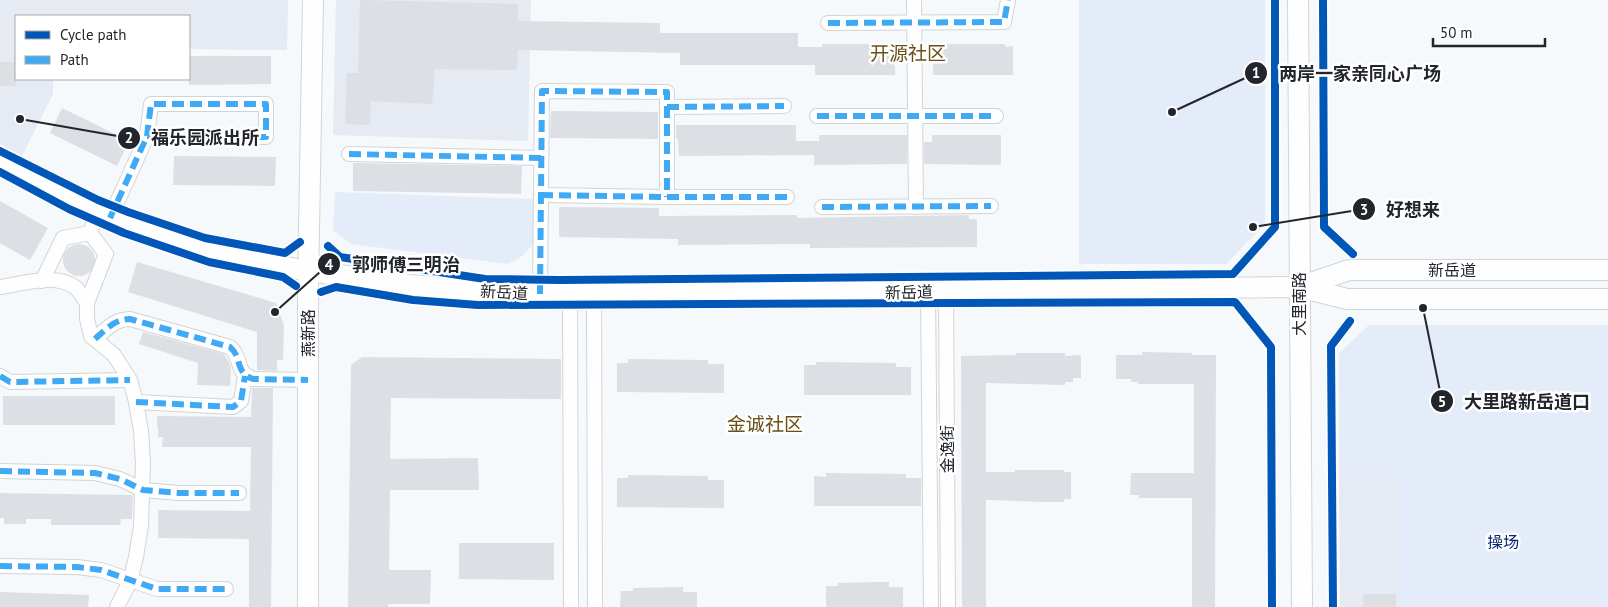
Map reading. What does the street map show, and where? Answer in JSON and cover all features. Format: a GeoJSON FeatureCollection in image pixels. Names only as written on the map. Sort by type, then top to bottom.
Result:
{"type":"FeatureCollection","features":[{"type":"Feature","properties":{"kind":"street","name":"燕新路"},"geometry":{"type":"LineString","coordinates":[[308,607],[308,380],[313,0]]}},
{"type":"Feature","properties":{"kind":"street"},"geometry":{"type":"LineString","coordinates":[[914,0],[916,206]]}},
{"type":"Feature","properties":{"kind":"street"},"geometry":{"type":"LineString","coordinates":[[828,24],[1004,22],[1008,0]]}},
{"type":"Feature","properties":{"kind":"street","name":"大里南路"},"geometry":{"type":"LineString","coordinates":[[1298,0],[1302,607]]}},
{"type":"Feature","properties":{"kind":"street"},"geometry":{"type":"LineString","coordinates":[[540,294],[542,91],[667,92],[667,197]]}},
{"type":"Feature","properties":{"kind":"street"},"geometry":{"type":"LineString","coordinates":[[42,281],[63,238],[90,233],[104,215],[147,136],[151,104],[266,104],[266,137],[147,136]]}},
{"type":"Feature","properties":{"kind":"street"},"geometry":{"type":"LineString","coordinates":[[667,107],[784,106]]}},
{"type":"Feature","properties":{"kind":"street"},"geometry":{"type":"LineString","coordinates":[[817,116],[996,116]]}},
{"type":"Feature","properties":{"kind":"street"},"geometry":{"type":"LineString","coordinates":[[349,154],[541,158]]}},
{"type":"Feature","properties":{"kind":"street","name":"新岳道"},"geometry":{"type":"LineString","coordinates":[[0,163],[104,215],[204,249],[309,271],[411,285],[540,294],[1299,287],[1347,300],[1608,299]]}},
{"type":"Feature","properties":{"kind":"street"},"geometry":{"type":"LineString","coordinates":[[541,195],[787,197]]}},
{"type":"Feature","properties":{"kind":"street"},"geometry":{"type":"LineString","coordinates":[[822,207],[992,206]]}},
{"type":"Feature","properties":{"kind":"street"},"geometry":{"type":"LineString","coordinates":[[90,233],[106,254],[87,303],[87,319],[91,336],[114,355],[130,380],[141,431],[143,490],[140,534],[130,581],[117,607]]}},
{"type":"Feature","properties":{"kind":"street","name":"新岳道"},"geometry":{"type":"LineString","coordinates":[[1299,287],[1349,270],[1608,270]]}},
{"type":"Feature","properties":{"kind":"street"},"geometry":{"type":"LineString","coordinates":[[0,287],[60,280],[76,288],[87,303]]}},
{"type":"Feature","properties":{"kind":"street"},"geometry":{"type":"LineString","coordinates":[[931,607],[937,291]]}},
{"type":"Feature","properties":{"kind":"street","name":"金逸街"},"geometry":{"type":"LineString","coordinates":[[937,291],[948,607]]}},
{"type":"Feature","properties":{"kind":"street"},"geometry":{"type":"LineString","coordinates":[[570,294],[570,607]]}},
{"type":"Feature","properties":{"kind":"street"},"geometry":{"type":"LineString","coordinates":[[594,294],[595,607]]}},
{"type":"Feature","properties":{"kind":"street"},"geometry":{"type":"LineString","coordinates":[[95,339],[108,327],[123,319],[130,319],[230,347],[234,351],[241,371],[245,376],[253,379],[308,380]]}},
{"type":"Feature","properties":{"kind":"street"},"geometry":{"type":"LineString","coordinates":[[0,376],[10,382],[130,380]]}},
{"type":"Feature","properties":{"kind":"street"},"geometry":{"type":"LineString","coordinates":[[136,402],[233,407],[241,401],[245,376]]}},
{"type":"Feature","properties":{"kind":"street"},"geometry":{"type":"LineString","coordinates":[[0,471],[95,473],[120,479],[143,490],[179,493],[239,493]]}},
{"type":"Feature","properties":{"kind":"street"},"geometry":{"type":"LineString","coordinates":[[0,566],[100,570],[157,589],[226,589]]}},
{"type":"Feature","properties":{"kind":"shaded area"},"geometry":{"type":"Polygon","coordinates":[[[0,0],[288,0],[287,50],[190,49],[190,15],[15,15],[15,80],[53,80],[53,94],[22,156],[0,144],[0,0]]]}},
{"type":"Feature","properties":{"kind":"shaded area"},"geometry":{"type":"Polygon","coordinates":[[[336,0],[531,0],[528,141],[333,135],[336,0]]]}},
{"type":"Feature","properties":{"kind":"shaded area","name":"操场"},"geometry":{"type":"Polygon","coordinates":[[[1339,476],[1608,476],[1608,607],[1340,607],[1339,476]]]}},
{"type":"Feature","properties":{"kind":"green space"},"geometry":{"type":"Polygon","coordinates":[[[1079,0],[1265,0],[1265,224],[1226,264],[1079,264],[1079,0]]]}},
{"type":"Feature","properties":{"kind":"green space"},"geometry":{"type":"Polygon","coordinates":[[[335,192],[534,199],[534,244],[522,256],[508,264],[351,244],[333,230],[335,192]]]}},
{"type":"Feature","properties":{"kind":"green space"},"geometry":{"type":"Polygon","coordinates":[[[1369,325],[1608,325],[1608,607],[1398,607],[1398,476],[1339,476],[1339,353],[1369,325]]]}},
{"type":"Feature","properties":{"kind":"building"},"geometry":{"type":"Polygon","coordinates":[[[360,0],[518,4],[518,21],[660,23],[660,33],[798,33],[798,47],[822,47],[822,44],[888,44],[888,47],[895,47],[895,75],[815,75],[815,65],[680,65],[680,53],[518,50],[517,70],[435,69],[432,104],[371,101],[370,125],[345,124],[347,73],[358,73],[360,0]]]}},
{"type":"Feature","properties":{"kind":"building"},"geometry":{"type":"Polygon","coordinates":[[[940,44],[1005,44],[1005,47],[1013,46],[1013,75],[933,75],[933,47],[940,47],[940,44]]]}},
{"type":"Feature","properties":{"kind":"building"},"geometry":{"type":"Polygon","coordinates":[[[190,56],[271,56],[271,84],[189,85],[190,56]]]}},
{"type":"Feature","properties":{"kind":"building"},"geometry":{"type":"Polygon","coordinates":[[[0,62],[15,62],[16,86],[0,86],[0,62]]]}},
{"type":"Feature","properties":{"kind":"building"},"geometry":{"type":"Polygon","coordinates":[[[62,108],[129,141],[117,166],[50,133],[62,108]]]}},
{"type":"Feature","properties":{"kind":"building"},"geometry":{"type":"Polygon","coordinates":[[[551,111],[658,112],[658,139],[550,138],[551,111]]]}},
{"type":"Feature","properties":{"kind":"building"},"geometry":{"type":"Polygon","coordinates":[[[676,125],[796,125],[796,141],[819,141],[819,135],[907,135],[907,164],[814,165],[814,155],[679,156],[676,125]]]}},
{"type":"Feature","properties":{"kind":"building"},"geometry":{"type":"Polygon","coordinates":[[[932,135],[1001,135],[1001,165],[924,164],[924,142],[932,142],[932,135]]]}},
{"type":"Feature","properties":{"kind":"building"},"geometry":{"type":"Polygon","coordinates":[[[174,156],[276,157],[275,186],[173,185],[174,156]]]}},
{"type":"Feature","properties":{"kind":"building"},"geometry":{"type":"Polygon","coordinates":[[[353,163],[522,166],[521,194],[353,191],[353,163]]]}},
{"type":"Feature","properties":{"kind":"building"},"geometry":{"type":"Polygon","coordinates":[[[0,201],[48,228],[30,260],[0,243],[0,201]]]}},
{"type":"Feature","properties":{"kind":"building"},"geometry":{"type":"Polygon","coordinates":[[[559,207],[659,208],[659,216],[797,215],[797,218],[969,215],[969,219],[977,219],[977,247],[810,248],[810,244],[678,245],[678,239],[559,237],[559,207]]]}},
{"type":"Feature","properties":{"kind":"building"},"geometry":{"type":"Polygon","coordinates":[[[79,244],[85,245],[90,249],[94,254],[94,266],[90,271],[85,275],[79,276],[73,275],[68,271],[64,266],[63,260],[64,254],[68,249],[73,245],[79,244]]]}},
{"type":"Feature","properties":{"kind":"building"},"geometry":{"type":"Polygon","coordinates":[[[137,262],[276,303],[284,325],[283,360],[277,360],[277,371],[257,370],[257,332],[128,292],[137,262]]]}},
{"type":"Feature","properties":{"kind":"building"},"geometry":{"type":"Polygon","coordinates":[[[143,332],[224,354],[231,368],[230,386],[197,385],[198,363],[139,344],[143,332]]]}},
{"type":"Feature","properties":{"kind":"building"},"geometry":{"type":"Polygon","coordinates":[[[1142,352],[1216,355],[1215,607],[1192,607],[1192,498],[1139,498],[1139,495],[1130,495],[1131,473],[1194,473],[1194,384],[1138,384],[1138,382],[1131,382],[1131,379],[1116,379],[1116,355],[1142,355],[1142,352]]]}},
{"type":"Feature","properties":{"kind":"building"},"geometry":{"type":"Polygon","coordinates":[[[1016,353],[1065,353],[1065,356],[1081,355],[1081,378],[1073,378],[1073,382],[1065,382],[1065,385],[986,383],[986,472],[1064,470],[1064,472],[1071,472],[1071,499],[1064,499],[1064,502],[986,500],[986,607],[962,607],[961,356],[1016,355],[1016,353]]]}},
{"type":"Feature","properties":{"kind":"building"},"geometry":{"type":"Polygon","coordinates":[[[362,357],[561,359],[561,399],[391,398],[390,459],[478,458],[479,490],[390,490],[389,570],[431,570],[430,604],[388,604],[388,607],[348,607],[351,365],[362,357]]]}},
{"type":"Feature","properties":{"kind":"building"},"geometry":{"type":"Polygon","coordinates":[[[628,359],[708,360],[708,364],[724,364],[724,393],[617,392],[617,363],[628,363],[628,359]]]}},
{"type":"Feature","properties":{"kind":"building"},"geometry":{"type":"Polygon","coordinates":[[[816,362],[896,363],[896,367],[911,367],[911,395],[804,395],[804,365],[816,365],[816,362]]]}},
{"type":"Feature","properties":{"kind":"building"},"geometry":{"type":"Polygon","coordinates":[[[252,388],[273,388],[271,607],[249,607],[249,539],[158,538],[158,510],[250,511],[251,447],[162,447],[163,437],[158,437],[157,416],[251,417],[252,388]]]}},
{"type":"Feature","properties":{"kind":"building"},"geometry":{"type":"Polygon","coordinates":[[[3,396],[115,396],[115,425],[3,425],[3,396]]]}},
{"type":"Feature","properties":{"kind":"building"},"geometry":{"type":"Polygon","coordinates":[[[826,473],[906,474],[906,478],[921,478],[921,506],[814,506],[814,476],[826,477],[826,473]]]}},
{"type":"Feature","properties":{"kind":"building"},"geometry":{"type":"Polygon","coordinates":[[[628,475],[708,476],[708,480],[724,480],[724,508],[617,507],[617,478],[628,478],[628,475]]]}},
{"type":"Feature","properties":{"kind":"building"},"geometry":{"type":"Polygon","coordinates":[[[0,493],[133,495],[132,519],[121,519],[120,525],[51,525],[51,519],[26,519],[26,524],[4,524],[4,518],[0,518],[0,493]]]}},
{"type":"Feature","properties":{"kind":"building"},"geometry":{"type":"Polygon","coordinates":[[[459,543],[554,543],[554,580],[459,579],[459,543]]]}},
{"type":"Feature","properties":{"kind":"building"},"geometry":{"type":"Polygon","coordinates":[[[889,582],[889,587],[903,587],[903,607],[826,607],[826,586],[838,586],[838,583],[889,582]]]}},
{"type":"Feature","properties":{"kind":"building"},"geometry":{"type":"Polygon","coordinates":[[[683,587],[683,592],[697,592],[697,607],[620,607],[621,591],[633,591],[633,588],[683,587]]]}},
{"type":"Feature","properties":{"kind":"building"},"geometry":{"type":"Polygon","coordinates":[[[0,592],[89,595],[88,607],[0,607],[0,592]]]}},
{"type":"Feature","properties":{"kind":"building"},"geometry":{"type":"Polygon","coordinates":[[[1363,594],[1396,594],[1396,607],[1363,607],[1363,594]]]}},
{"type":"Feature","properties":{"kind":"marked path"},"geometry":{"type":"LineString","coordinates":[[828,23],[1004,22],[1008,0]]}},
{"type":"Feature","properties":{"kind":"marked path"},"geometry":{"type":"LineString","coordinates":[[540,294],[542,91],[667,92],[667,197]]}},
{"type":"Feature","properties":{"kind":"marked path"},"geometry":{"type":"LineString","coordinates":[[110,218],[147,136],[266,137],[266,104],[151,104],[147,136]]}},
{"type":"Feature","properties":{"kind":"marked path"},"geometry":{"type":"LineString","coordinates":[[667,107],[784,106]]}},
{"type":"Feature","properties":{"kind":"marked path"},"geometry":{"type":"LineString","coordinates":[[817,116],[996,116]]}},
{"type":"Feature","properties":{"kind":"marked path"},"geometry":{"type":"LineString","coordinates":[[349,154],[541,158]]}},
{"type":"Feature","properties":{"kind":"marked path"},"geometry":{"type":"LineString","coordinates":[[541,195],[787,197]]}},
{"type":"Feature","properties":{"kind":"marked path"},"geometry":{"type":"LineString","coordinates":[[822,207],[991,206]]}},
{"type":"Feature","properties":{"kind":"marked path"},"geometry":{"type":"LineString","coordinates":[[95,339],[115,323],[130,319],[230,347],[234,351],[243,373],[253,379],[308,380]]}},
{"type":"Feature","properties":{"kind":"marked path"},"geometry":{"type":"LineString","coordinates":[[0,376],[10,382],[130,380]]}},
{"type":"Feature","properties":{"kind":"marked path"},"geometry":{"type":"LineString","coordinates":[[136,402],[233,407],[241,401],[245,376]]}},
{"type":"Feature","properties":{"kind":"marked path"},"geometry":{"type":"LineString","coordinates":[[0,471],[95,473],[120,479],[143,490],[179,493],[239,493]]}},
{"type":"Feature","properties":{"kind":"marked path"},"geometry":{"type":"LineString","coordinates":[[0,566],[77,567],[101,570],[157,589],[226,589]]}},
{"type":"Feature","properties":{"kind":"cycle path"},"geometry":{"type":"LineString","coordinates":[[328,246],[340,257],[485,279],[560,280],[1233,274],[1275,227],[1275,0]]}},
{"type":"Feature","properties":{"kind":"cycle path"},"geometry":{"type":"LineString","coordinates":[[1323,0],[1324,227],[1353,254]]}},
{"type":"Feature","properties":{"kind":"cycle path"},"geometry":{"type":"LineString","coordinates":[[0,151],[98,200],[205,238],[285,253],[300,242]]}},
{"type":"Feature","properties":{"kind":"cycle path"},"geometry":{"type":"LineString","coordinates":[[0,172],[69,209],[124,233],[209,262],[283,277],[296,286]]}},
{"type":"Feature","properties":{"kind":"cycle path"},"geometry":{"type":"LineString","coordinates":[[321,292],[336,287],[413,300],[478,305],[1235,302],[1271,347],[1272,607]]}},
{"type":"Feature","properties":{"kind":"cycle path"},"geometry":{"type":"LineString","coordinates":[[1333,607],[1331,346],[1350,321]]}},
{"type":"Feature","properties":{"kind":"place","name":"两岸一家亲同心广场"},"geometry":{"type":"Point","coordinates":[1172,112]}},
{"type":"Feature","properties":{"kind":"place","name":"福乐园派出所"},"geometry":{"type":"Point","coordinates":[20,119]}},
{"type":"Feature","properties":{"kind":"place","name":"好想来"},"geometry":{"type":"Point","coordinates":[1253,227]}},
{"type":"Feature","properties":{"kind":"place","name":"大里路新岳道口"},"geometry":{"type":"Point","coordinates":[1423,308]}},
{"type":"Feature","properties":{"kind":"place","name":"郭师傅三明治"},"geometry":{"type":"Point","coordinates":[275,312]}},
{"type":"Feature","properties":{"kind":"district","name":"开源社区"},"geometry":{"type":"Point","coordinates":[908,53]}},
{"type":"Feature","properties":{"kind":"district","name":"金诚社区"},"geometry":{"type":"Point","coordinates":[765,424]}}]}
